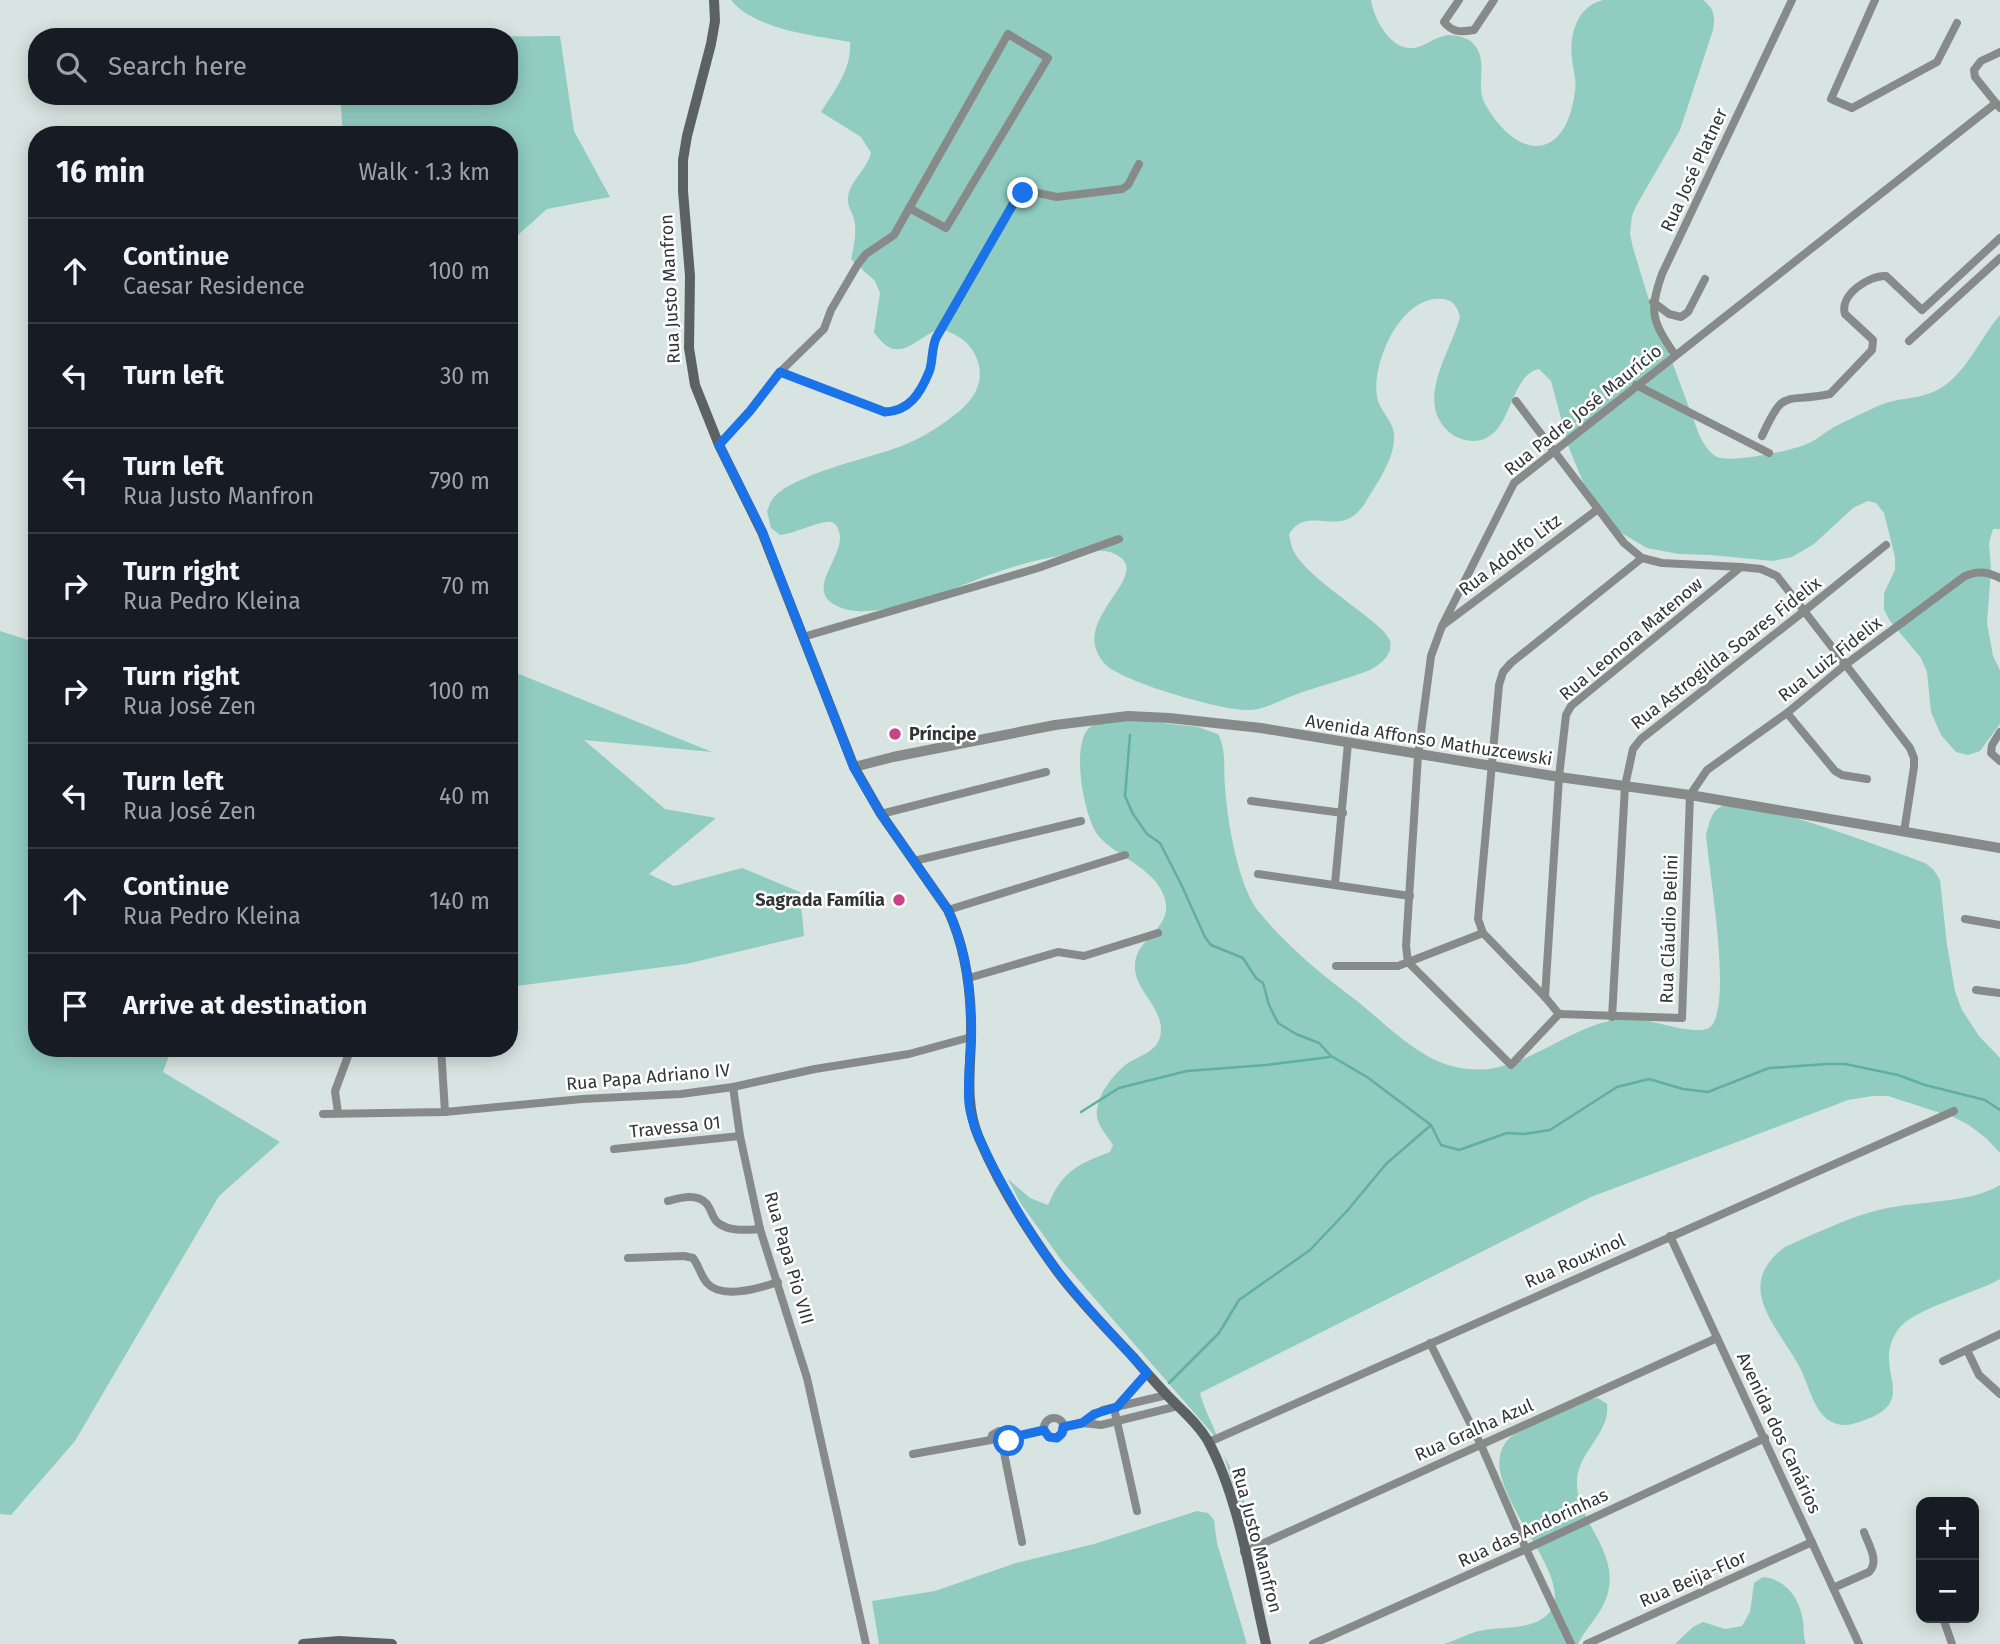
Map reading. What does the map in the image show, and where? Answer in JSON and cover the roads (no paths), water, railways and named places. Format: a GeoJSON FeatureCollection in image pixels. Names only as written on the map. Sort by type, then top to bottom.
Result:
{"type":"FeatureCollection","features":[{"type":"Feature","properties":{"kind":"main road","name":"Rua Justo Manfron"},"geometry":{"type":"LineString","coordinates":[[714,0],[715,21],[687,136],[682,191],[690,266],[691,367],[695,385],[719,445],[762,531],[854,768],[881,814],[948,910],[961,943],[968,978],[970,1107],[978,1137],[1007,1194],[1058,1272],[1167,1395],[1199,1427],[1209,1442],[1228,1489],[1266,1644]]}},
{"type":"Feature","properties":{"kind":"main road"},"geometry":{"type":"LineString","coordinates":[[303,1644],[338,1641],[393,1644]]}},
{"type":"Feature","properties":{"kind":"street"},"geometry":{"type":"LineString","coordinates":[[1459,0],[1444,22],[1450,29],[1461,33],[1474,30],[1494,0]]}},
{"type":"Feature","properties":{"kind":"street","name":"Rua José Platner"},"geometry":{"type":"LineString","coordinates":[[1653,302],[1662,274],[1792,0]]}},
{"type":"Feature","properties":{"kind":"street"},"geometry":{"type":"LineString","coordinates":[[1875,0],[1831,99],[1852,108],[1937,62],[1957,23]]}},
{"type":"Feature","properties":{"kind":"street"},"geometry":{"type":"LineString","coordinates":[[719,445],[780,372],[827,323],[831,310],[866,254],[894,235],[909,208],[1008,34],[1048,58],[946,228],[909,208]]}},
{"type":"Feature","properties":{"kind":"street"},"geometry":{"type":"LineString","coordinates":[[1998,105],[1975,77],[1974,70],[1981,61],[2000,52]]}},
{"type":"Feature","properties":{"kind":"street","name":"Rua Padre José Maurício"},"geometry":{"type":"LineString","coordinates":[[1408,962],[1406,946],[1418,755],[1431,656],[1442,626],[1514,483],[1636,385],[1998,105]]}},
{"type":"Feature","properties":{"kind":"street"},"geometry":{"type":"LineString","coordinates":[[780,372],[885,412],[898,411],[908,406],[930,370],[936,338],[1016,199],[1023,193],[1033,192],[1057,197],[1122,190],[1128,185],[1139,164]]}},
{"type":"Feature","properties":{"kind":"street"},"geometry":{"type":"LineString","coordinates":[[1762,436],[1780,402],[1830,394],[1872,350],[1873,340],[1843,309],[1844,304],[1864,281],[1886,276],[1922,310],[2000,238]]}},
{"type":"Feature","properties":{"kind":"street"},"geometry":{"type":"LineString","coordinates":[[1909,341],[2000,258]]}},
{"type":"Feature","properties":{"kind":"street"},"geometry":{"type":"LineString","coordinates":[[1653,302],[1669,314],[1681,317],[1688,313],[1705,279]]}},
{"type":"Feature","properties":{"kind":"street"},"geometry":{"type":"LineString","coordinates":[[1653,302],[1660,333],[1675,355]]}},
{"type":"Feature","properties":{"kind":"street"},"geometry":{"type":"LineString","coordinates":[[1636,385],[1769,453]]}},
{"type":"Feature","properties":{"kind":"street"},"geometry":{"type":"LineString","coordinates":[[1516,401],[1625,543],[1642,558],[1662,563],[1761,569],[1777,576],[1910,748],[1914,758],[1904,832]]}},
{"type":"Feature","properties":{"kind":"street","name":"Rua Adolfo Litz"},"geometry":{"type":"LineString","coordinates":[[1442,626],[1598,509]]}},
{"type":"Feature","properties":{"kind":"street"},"geometry":{"type":"LineString","coordinates":[[803,637],[1038,568],[1119,539]]}},
{"type":"Feature","properties":{"kind":"street","name":"Rua Astrogilda Soares Fidelix"},"geometry":{"type":"LineString","coordinates":[[1612,1017],[1625,786],[1633,749],[1640,738],[1804,612],[1885,545]]}},
{"type":"Feature","properties":{"kind":"street"},"geometry":{"type":"LineString","coordinates":[[1408,962],[1511,1066],[1559,1014],[1483,933],[1478,919],[1499,685],[1503,672],[1511,663],[1642,558]]}},
{"type":"Feature","properties":{"kind":"street","name":"Rua Leonora Matenow"},"geometry":{"type":"LineString","coordinates":[[1545,997],[1559,777],[1566,715],[1571,706],[1741,567]]}},
{"type":"Feature","properties":{"kind":"street","name":"Rua Luiz Fidelix"},"geometry":{"type":"LineString","coordinates":[[1690,795],[1707,770],[1787,713],[1845,665],[1965,576],[1977,571],[2000,578]]}},
{"type":"Feature","properties":{"kind":"street"},"geometry":{"type":"LineString","coordinates":[[1787,713],[1835,771],[1842,775],[1867,779]]}},
{"type":"Feature","properties":{"kind":"street","name":"Avenida Affonso Mathuzcewski"},"geometry":{"type":"LineString","coordinates":[[854,768],[893,757],[1055,725],[1128,716],[1261,728],[1418,755],[1690,795],[2000,848]]}},
{"type":"Feature","properties":{"kind":"street"},"geometry":{"type":"LineString","coordinates":[[2000,732],[1992,745],[1992,753],[2000,761]]}},
{"type":"Feature","properties":{"kind":"street"},"geometry":{"type":"LineString","coordinates":[[1335,884],[1348,743]]}},
{"type":"Feature","properties":{"kind":"street"},"geometry":{"type":"LineString","coordinates":[[881,814],[1046,772]]}},
{"type":"Feature","properties":{"kind":"street","name":"Rua Cláudio Belini"},"geometry":{"type":"LineString","coordinates":[[1559,1014],[1682,1018],[1690,795]]}},
{"type":"Feature","properties":{"kind":"street"},"geometry":{"type":"LineString","coordinates":[[1251,801],[1343,813]]}},
{"type":"Feature","properties":{"kind":"street"},"geometry":{"type":"LineString","coordinates":[[914,861],[1081,821]]}},
{"type":"Feature","properties":{"kind":"street"},"geometry":{"type":"LineString","coordinates":[[948,910],[1125,855]]}},
{"type":"Feature","properties":{"kind":"street"},"geometry":{"type":"LineString","coordinates":[[1258,874],[1410,895]]}},
{"type":"Feature","properties":{"kind":"street"},"geometry":{"type":"LineString","coordinates":[[1965,919],[2000,925]]}},
{"type":"Feature","properties":{"kind":"street"},"geometry":{"type":"LineString","coordinates":[[968,978],[1058,952],[1084,956],[1158,933]]}},
{"type":"Feature","properties":{"kind":"street"},"geometry":{"type":"LineString","coordinates":[[1336,966],[1391,967],[1483,933]]}},
{"type":"Feature","properties":{"kind":"street"},"geometry":{"type":"LineString","coordinates":[[1976,990],[2000,993]]}},
{"type":"Feature","properties":{"kind":"street","name":"Rua Papa Adriano IV"},"geometry":{"type":"LineString","coordinates":[[323,1114],[445,1112],[582,1099],[681,1094],[909,1054],[971,1037]]}},
{"type":"Feature","properties":{"kind":"street"},"geometry":{"type":"LineString","coordinates":[[338,1113],[335,1091],[348,1057]]}},
{"type":"Feature","properties":{"kind":"street"},"geometry":{"type":"LineString","coordinates":[[442,1057],[445,1112]]}},
{"type":"Feature","properties":{"kind":"street","name":"Rua Papa Pio VIII"},"geometry":{"type":"LineString","coordinates":[[733,1087],[740,1136],[760,1228],[807,1378],[866,1644]]}},
{"type":"Feature","properties":{"kind":"street","name":"Rua Rouxinol"},"geometry":{"type":"LineString","coordinates":[[1209,1442],[1954,1111]]}},
{"type":"Feature","properties":{"kind":"street","name":"Travessa 01"},"geometry":{"type":"LineString","coordinates":[[614,1149],[740,1136]]}},
{"type":"Feature","properties":{"kind":"street"},"geometry":{"type":"LineString","coordinates":[[668,1201],[687,1196],[698,1198],[706,1203],[719,1224],[732,1229],[760,1228]]}},
{"type":"Feature","properties":{"kind":"street","name":"Avenida dos Canários"},"geometry":{"type":"LineString","coordinates":[[1671,1236],[1859,1644]]}},
{"type":"Feature","properties":{"kind":"street"},"geometry":{"type":"LineString","coordinates":[[628,1258],[693,1258],[708,1284],[715,1289],[748,1292],[778,1282]]}},
{"type":"Feature","properties":{"kind":"street"},"geometry":{"type":"LineString","coordinates":[[1943,1361],[2000,1334]]}},
{"type":"Feature","properties":{"kind":"street","name":"Rua Gralha Azul"},"geometry":{"type":"LineString","coordinates":[[1244,1552],[1717,1338]]}},
{"type":"Feature","properties":{"kind":"street"},"geometry":{"type":"LineString","coordinates":[[1430,1343],[1481,1444],[1571,1644]]}},
{"type":"Feature","properties":{"kind":"street"},"geometry":{"type":"LineString","coordinates":[[1967,1350],[1979,1375],[2000,1394]]}},
{"type":"Feature","properties":{"kind":"street"},"geometry":{"type":"LineString","coordinates":[[1115,1407],[1147,1373]]}},
{"type":"Feature","properties":{"kind":"street"},"geometry":{"type":"LineString","coordinates":[[1082,1423],[1094,1414],[1115,1407],[1167,1395]]}},
{"type":"Feature","properties":{"kind":"street"},"geometry":{"type":"LineString","coordinates":[[1063,1427],[1082,1423],[1095,1426],[1117,1422],[1178,1406]]}},
{"type":"Feature","properties":{"kind":"street"},"geometry":{"type":"LineString","coordinates":[[1115,1407],[1137,1511]]}},
{"type":"Feature","properties":{"kind":"street"},"geometry":{"type":"LineString","coordinates":[[1052,1419],[1059,1420],[1063,1427],[1061,1435],[1055,1438],[1047,1436],[1044,1430],[1046,1422],[1052,1419]]}},
{"type":"Feature","properties":{"kind":"street"},"geometry":{"type":"LineString","coordinates":[[1009,1438],[1044,1430]]}},
{"type":"Feature","properties":{"kind":"street"},"geometry":{"type":"LineString","coordinates":[[999,1431],[1009,1438],[1008,1444],[1003,1448],[995,1448],[991,1440],[992,1435],[999,1431]]}},
{"type":"Feature","properties":{"kind":"street","name":"Rua das Andorinhas"},"geometry":{"type":"LineString","coordinates":[[1313,1644],[1765,1438]]}},
{"type":"Feature","properties":{"kind":"street"},"geometry":{"type":"LineString","coordinates":[[913,1454],[991,1440]]}},
{"type":"Feature","properties":{"kind":"street"},"geometry":{"type":"LineString","coordinates":[[1003,1448],[1022,1542]]}},
{"type":"Feature","properties":{"kind":"street"},"geometry":{"type":"LineString","coordinates":[[1833,1588],[1874,1568],[1875,1560],[1864,1532]]}},
{"type":"Feature","properties":{"kind":"street","name":"Rua Beija-Flor"},"geometry":{"type":"LineString","coordinates":[[1587,1644],[1812,1542]]}},
{"type":"Feature","properties":{"kind":"street"},"geometry":{"type":"LineString","coordinates":[[1944,1623],[1952,1644]]}},
{"type":"Feature","properties":{"kind":"waterway"},"geometry":{"type":"LineString","coordinates":[[1130,735],[1125,796],[1147,834],[1160,843],[1211,945],[1243,958],[1256,978],[1263,983],[1269,1005],[1278,1023],[1319,1043],[1331,1056],[1367,1077],[1431,1125],[1441,1145],[1459,1150],[1507,1133],[1524,1134],[1550,1130],[1617,1087],[1649,1079],[1683,1089],[1708,1092],[1769,1068],[1827,1064],[1845,1064],[1898,1075],[1925,1085],[1985,1100],[2000,1110]]}},
{"type":"Feature","properties":{"kind":"waterway"},"geometry":{"type":"LineString","coordinates":[[1081,1112],[1119,1088],[1187,1071],[1330,1057]]}},
{"type":"Feature","properties":{"kind":"waterway"},"geometry":{"type":"LineString","coordinates":[[1169,1383],[1219,1333],[1239,1300],[1310,1250],[1386,1164],[1431,1125]]}},
{"type":"Feature","properties":{"kind":"place","name":"Príncipe"},"geometry":{"type":"Point","coordinates":[895,734]}},
{"type":"Feature","properties":{"kind":"place","name":"Sagrada Família"},"geometry":{"type":"Point","coordinates":[899,900]}}]}
